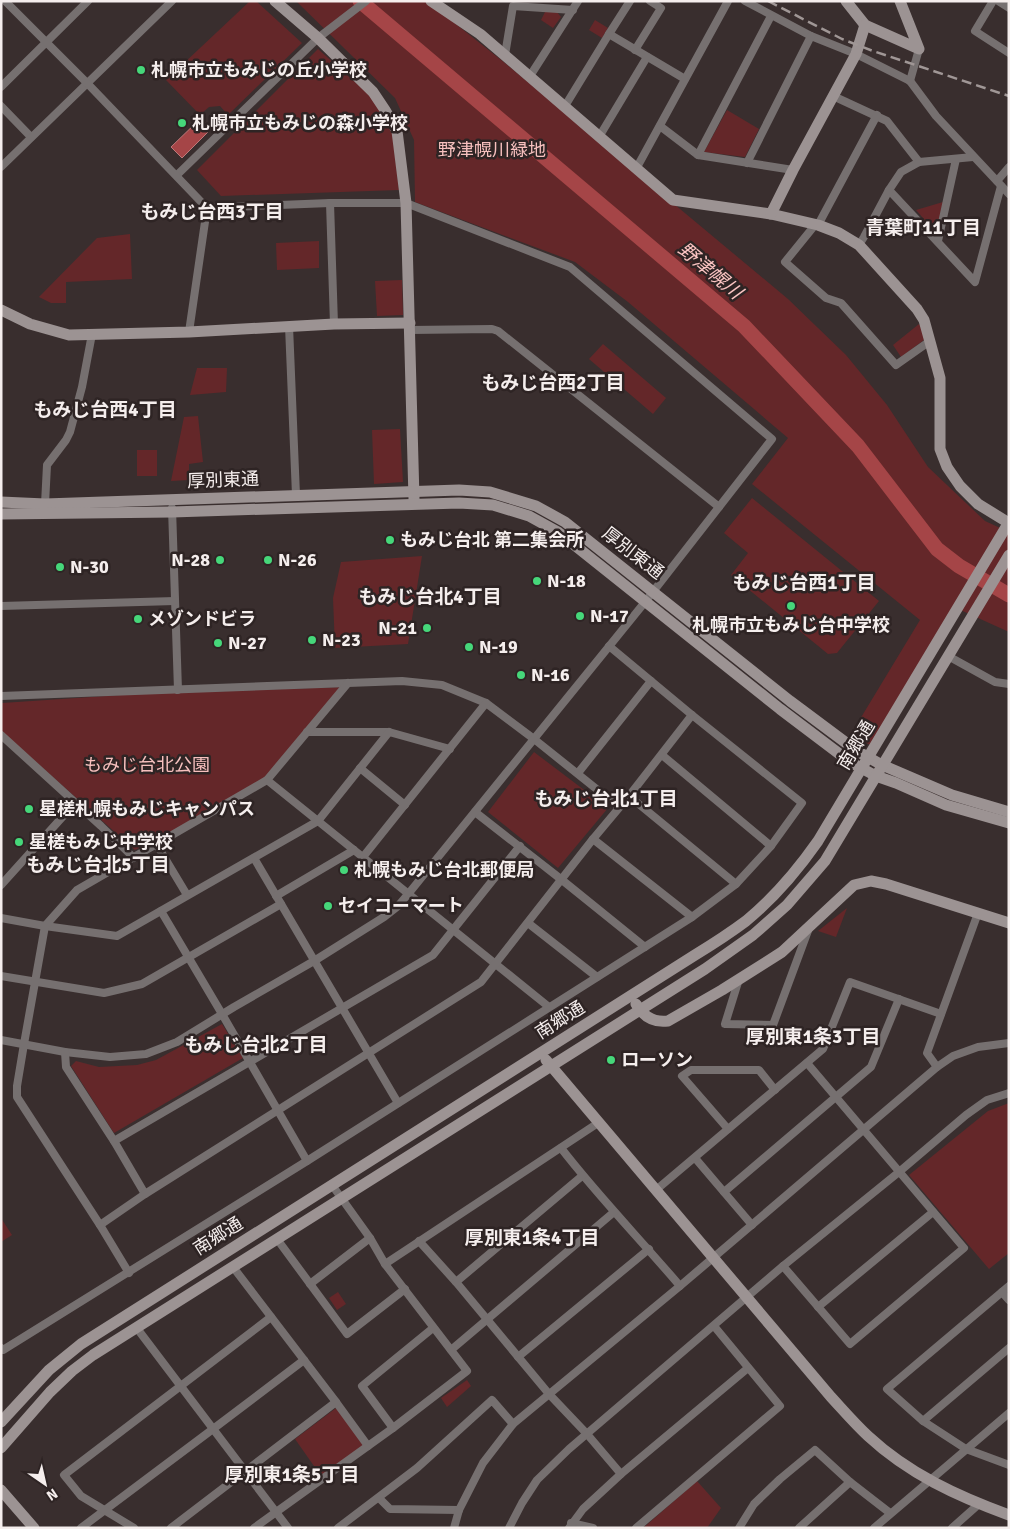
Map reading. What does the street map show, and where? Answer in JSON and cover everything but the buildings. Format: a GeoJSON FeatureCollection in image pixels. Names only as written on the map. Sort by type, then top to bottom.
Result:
{"type":"FeatureCollection","features":[{"type":"Feature","properties":{"kind":"street"},"geometry":{"type":"LineString","coordinates":[[1,1040],[65,1052],[110,1057],[146,1054],[178,1042],[384,917],[398,906],[409,893],[646,602],[772,439],[570,267],[406,203],[330,203],[208,208],[5,1]]}},
{"type":"Feature","properties":{"kind":"street"},"geometry":{"type":"LineString","coordinates":[[1,87],[88,1]]}},
{"type":"Feature","properties":{"kind":"street"},"geometry":{"type":"LineString","coordinates":[[274,1],[318,38],[373,92],[386,110],[397,131],[406,203],[414,497]]}},
{"type":"Feature","properties":{"kind":"street"},"geometry":{"type":"LineString","coordinates":[[177,175],[318,38],[366,1]]}},
{"type":"Feature","properties":{"kind":"street"},"geometry":{"type":"LineString","coordinates":[[431,1],[480,34],[672,200],[771,214],[816,225],[839,233],[859,245],[924,320],[940,378],[940,449],[948,467],[960,486],[978,504],[1009,523]]}},
{"type":"Feature","properties":{"kind":"street"},"geometry":{"type":"LineString","coordinates":[[530,76],[578,1]]}},
{"type":"Feature","properties":{"kind":"street"},"geometry":{"type":"LineString","coordinates":[[565,106],[630,1]]}},
{"type":"Feature","properties":{"kind":"street"},"geometry":{"type":"LineString","coordinates":[[636,50],[661,8],[650,1]]}},
{"type":"Feature","properties":{"kind":"street"},"geometry":{"type":"LineString","coordinates":[[636,169],[728,1]]}},
{"type":"Feature","properties":{"kind":"street"},"geometry":{"type":"LineString","coordinates":[[744,1],[811,36],[856,54],[910,81],[936,116],[1009,194]]}},
{"type":"Feature","properties":{"kind":"street"},"geometry":{"type":"LineString","coordinates":[[846,1],[865,25],[919,49]]}},
{"type":"Feature","properties":{"kind":"street"},"geometry":{"type":"LineString","coordinates":[[900,1],[919,49],[910,81]]}},
{"type":"Feature","properties":{"kind":"street"},"geometry":{"type":"LineString","coordinates":[[993,1],[974,32],[1009,53]]}},
{"type":"Feature","properties":{"kind":"street"},"geometry":{"type":"LineString","coordinates":[[998,1],[1009,8]]}},
{"type":"Feature","properties":{"kind":"street"},"geometry":{"type":"LineString","coordinates":[[1,167],[169,2]]}},
{"type":"Feature","properties":{"kind":"street"},"geometry":{"type":"LineString","coordinates":[[505,55],[513,6],[573,10]]}},
{"type":"Feature","properties":{"kind":"street"},"geometry":{"type":"LineString","coordinates":[[698,155],[771,16]]}},
{"type":"Feature","properties":{"kind":"street"},"geometry":{"type":"LineString","coordinates":[[771,214],[856,54],[865,25]]}},
{"type":"Feature","properties":{"kind":"street"},"geometry":{"type":"LineString","coordinates":[[609,34],[685,79]]}},
{"type":"Feature","properties":{"kind":"street"},"geometry":{"type":"LineString","coordinates":[[747,163],[811,36]]}},
{"type":"Feature","properties":{"kind":"street"},"geometry":{"type":"LineString","coordinates":[[599,137],[647,57]]}},
{"type":"Feature","properties":{"kind":"street"},"geometry":{"type":"LineString","coordinates":[[833,96],[888,121],[920,162]]}},
{"type":"Feature","properties":{"kind":"street"},"geometry":{"type":"LineString","coordinates":[[1,106],[31,138]]}},
{"type":"Feature","properties":{"kind":"street"},"geometry":{"type":"LineString","coordinates":[[877,115],[816,225],[785,262],[826,298],[841,304],[896,364],[930,341]]}},
{"type":"Feature","properties":{"kind":"street"},"geometry":{"type":"LineString","coordinates":[[660,126],[698,155],[793,170]]}},
{"type":"Feature","properties":{"kind":"street"},"geometry":{"type":"LineString","coordinates":[[859,245],[901,172],[920,162],[973,157]]}},
{"type":"Feature","properties":{"kind":"street"},"geometry":{"type":"LineString","coordinates":[[938,241],[956,159]]}},
{"type":"Feature","properties":{"kind":"street"},"geometry":{"type":"LineString","coordinates":[[889,190],[976,282],[999,184],[1009,167]]}},
{"type":"Feature","properties":{"kind":"street"},"geometry":{"type":"LineString","coordinates":[[330,203],[334,324]]}},
{"type":"Feature","properties":{"kind":"street"},"geometry":{"type":"LineString","coordinates":[[189,332],[208,208]]}},
{"type":"Feature","properties":{"kind":"street"},"geometry":{"type":"LineString","coordinates":[[1,310],[30,324],[69,335],[189,332],[334,324],[492,329],[498,331],[719,508]]}},
{"type":"Feature","properties":{"kind":"street"},"geometry":{"type":"LineString","coordinates":[[289,326],[296,495]]}},
{"type":"Feature","properties":{"kind":"street"},"geometry":{"type":"LineString","coordinates":[[45,504],[47,465],[70,432],[82,387],[92,334]]}},
{"type":"Feature","properties":{"kind":"street","name":"厚別東通"},"geometry":{"type":"LineString","coordinates":[[1,514],[172,512],[414,497],[458,490],[490,492],[536,506],[565,522],[790,701],[857,751],[882,765],[952,795],[1009,812]]}},
{"type":"Feature","properties":{"kind":"street","name":"厚別東通"},"geometry":{"type":"LineString","coordinates":[[1,502],[45,504],[296,495],[414,497],[493,505],[529,516],[558,532],[780,709],[850,762],[876,776],[946,805],[1009,823]]}},
{"type":"Feature","properties":{"kind":"street"},"geometry":{"type":"LineString","coordinates":[[172,499],[178,690]]}},
{"type":"Feature","properties":{"kind":"street","name":"南郷通"},"geometry":{"type":"LineString","coordinates":[[1,1422],[50,1370],[81,1344],[631,996],[744,922],[792,876],[818,842],[1009,523]]}},
{"type":"Feature","properties":{"kind":"street","name":"南郷通"},"geometry":{"type":"LineString","coordinates":[[1,1448],[35,1408],[72,1371],[93,1355],[640,1010],[754,935],[787,905],[825,861],[1009,555]]}},
{"type":"Feature","properties":{"kind":"street"},"geometry":{"type":"LineString","coordinates":[[1,606],[175,601]]}},
{"type":"Feature","properties":{"kind":"street"},"geometry":{"type":"LineString","coordinates":[[1,1348],[3,1350],[129,1273],[692,917],[736,884],[771,846],[802,802],[609,646]]}},
{"type":"Feature","properties":{"kind":"street"},"geometry":{"type":"LineString","coordinates":[[948,656],[995,682],[1009,684]]}},
{"type":"Feature","properties":{"kind":"street"},"geometry":{"type":"LineString","coordinates":[[1,696],[402,681],[442,685],[486,703],[619,807]]}},
{"type":"Feature","properties":{"kind":"street"},"geometry":{"type":"LineString","coordinates":[[578,774],[651,681]]}},
{"type":"Feature","properties":{"kind":"street"},"geometry":{"type":"LineString","coordinates":[[129,1273],[17,1097],[17,1086],[34,982],[45,926],[77,890],[267,780],[348,683]]}},
{"type":"Feature","properties":{"kind":"street"},"geometry":{"type":"LineString","coordinates":[[363,858],[486,703]]}},
{"type":"Feature","properties":{"kind":"street"},"geometry":{"type":"LineString","coordinates":[[100,1225],[145,1194],[481,982],[692,715]]}},
{"type":"Feature","properties":{"kind":"street"},"geometry":{"type":"LineString","coordinates":[[307,732],[389,732],[450,749]]}},
{"type":"Feature","properties":{"kind":"street"},"geometry":{"type":"LineString","coordinates":[[1,918],[117,936],[318,821],[389,732]]}},
{"type":"Feature","properties":{"kind":"street"},"geometry":{"type":"LineString","coordinates":[[1,735],[134,858]]}},
{"type":"Feature","properties":{"kind":"street"},"geometry":{"type":"LineString","coordinates":[[662,755],[771,846]]}},
{"type":"Feature","properties":{"kind":"street"},"geometry":{"type":"LineString","coordinates":[[360,768],[404,805]]}},
{"type":"Feature","properties":{"kind":"street"},"geometry":{"type":"LineString","coordinates":[[267,780],[549,1008]]}},
{"type":"Feature","properties":{"kind":"street"},"geometry":{"type":"LineString","coordinates":[[629,796],[736,884]]}},
{"type":"Feature","properties":{"kind":"street"},"geometry":{"type":"LineString","coordinates":[[1,885],[75,803]]}},
{"type":"Feature","properties":{"kind":"street"},"geometry":{"type":"LineString","coordinates":[[474,812],[520,846],[645,947]]}},
{"type":"Feature","properties":{"kind":"street"},"geometry":{"type":"LineString","coordinates":[[593,838],[692,917]]}},
{"type":"Feature","properties":{"kind":"street"},"geometry":{"type":"LineString","coordinates":[[157,845],[187,896]]}},
{"type":"Feature","properties":{"kind":"street"},"geometry":{"type":"LineString","coordinates":[[114,1140],[433,955],[520,846]]}},
{"type":"Feature","properties":{"kind":"street"},"geometry":{"type":"LineString","coordinates":[[276,896],[354,850]]}},
{"type":"Feature","properties":{"kind":"street"},"geometry":{"type":"LineString","coordinates":[[254,858],[398,1103]]}},
{"type":"Feature","properties":{"kind":"street"},"geometry":{"type":"LineString","coordinates":[[631,996],[640,1010],[650,1019],[660,1022],[668,1021],[782,952],[854,885],[871,881],[1009,922]]}},
{"type":"Feature","properties":{"kind":"street"},"geometry":{"type":"LineString","coordinates":[[1,976],[104,994],[142,984],[281,904]]}},
{"type":"Feature","properties":{"kind":"street"},"geometry":{"type":"LineString","coordinates":[[161,911],[307,1161]]}},
{"type":"Feature","properties":{"kind":"street"},"geometry":{"type":"LineString","coordinates":[[937,1067],[927,1053],[978,913]]}},
{"type":"Feature","properties":{"kind":"street"},"geometry":{"type":"LineString","coordinates":[[528,923],[597,977]]}},
{"type":"Feature","properties":{"kind":"street"},"geometry":{"type":"LineString","coordinates":[[739,979],[725,1024],[773,1025],[810,926]]}},
{"type":"Feature","properties":{"kind":"street"},"geometry":{"type":"LineString","coordinates":[[656,1190],[823,1048],[850,982],[941,1014]]}},
{"type":"Feature","properties":{"kind":"street"},"geometry":{"type":"LineString","coordinates":[[724,1192],[871,1067],[899,999]]}},
{"type":"Feature","properties":{"kind":"street"},"geometry":{"type":"LineString","coordinates":[[454,1528],[459,1510],[483,1463],[513,1424],[680,1286],[937,1067],[953,1056],[978,1047],[1009,1043]]}},
{"type":"Feature","properties":{"kind":"street"},"geometry":{"type":"LineString","coordinates":[[65,1052],[66,1067],[114,1140],[145,1194]]}},
{"type":"Feature","properties":{"kind":"street"},"geometry":{"type":"LineString","coordinates":[[540,1053],[831,1397],[868,1436],[913,1471],[928,1480],[979,1504],[1009,1515]]}},
{"type":"Feature","properties":{"kind":"street"},"geometry":{"type":"LineString","coordinates":[[783,1266],[850,1344],[964,1248],[807,1062]]}},
{"type":"Feature","properties":{"kind":"street"},"geometry":{"type":"LineString","coordinates":[[728,1129],[682,1076],[691,1070],[759,1070],[775,1090]]}},
{"type":"Feature","properties":{"kind":"street"},"geometry":{"type":"LineString","coordinates":[[509,1528],[537,1480],[587,1434],[783,1266],[966,1115],[987,1100],[1009,1093]]}},
{"type":"Feature","properties":{"kind":"street"},"geometry":{"type":"LineString","coordinates":[[386,1264],[598,1123]]}},
{"type":"Feature","properties":{"kind":"street"},"geometry":{"type":"LineString","coordinates":[[561,1148],[582,1176],[680,1286]]}},
{"type":"Feature","properties":{"kind":"street"},"geometry":{"type":"LineString","coordinates":[[694,1158],[752,1225]]}},
{"type":"Feature","properties":{"kind":"street"},"geometry":{"type":"LineString","coordinates":[[456,1282],[582,1176]]}},
{"type":"Feature","properties":{"kind":"street"},"geometry":{"type":"LineString","coordinates":[[254,1528],[393,1428],[467,1371],[386,1264],[332,1185]]}},
{"type":"Feature","properties":{"kind":"street"},"geometry":{"type":"LineString","coordinates":[[451,1350],[614,1212]]}},
{"type":"Feature","properties":{"kind":"street"},"geometry":{"type":"LineString","coordinates":[[818,1307],[933,1212]]}},
{"type":"Feature","properties":{"kind":"street"},"geometry":{"type":"LineString","coordinates":[[310,1284],[370,1238]]}},
{"type":"Feature","properties":{"kind":"street"},"geometry":{"type":"LineString","coordinates":[[277,1239],[348,1334],[405,1289]]}},
{"type":"Feature","properties":{"kind":"street"},"geometry":{"type":"LineString","coordinates":[[419,1241],[456,1282],[549,1394],[621,1474]]}},
{"type":"Feature","properties":{"kind":"street"},"geometry":{"type":"LineString","coordinates":[[518,1357],[649,1249]]}},
{"type":"Feature","properties":{"kind":"street"},"geometry":{"type":"LineString","coordinates":[[233,1267],[368,1446]]}},
{"type":"Feature","properties":{"kind":"street"},"geometry":{"type":"LineString","coordinates":[[1009,1286],[887,1389],[923,1421],[966,1449],[1009,1466]]}},
{"type":"Feature","properties":{"kind":"street"},"geometry":{"type":"LineString","coordinates":[[1002,1292],[1009,1300]]}},
{"type":"Feature","properties":{"kind":"street"},"geometry":{"type":"LineString","coordinates":[[134,1528],[81,1496],[64,1475],[271,1317]]}},
{"type":"Feature","properties":{"kind":"street"},"geometry":{"type":"LineString","coordinates":[[636,1528],[780,1406],[714,1326]]}},
{"type":"Feature","properties":{"kind":"street"},"geometry":{"type":"LineString","coordinates":[[136,1327],[288,1528]]}},
{"type":"Feature","properties":{"kind":"street"},"geometry":{"type":"LineString","coordinates":[[393,1428],[362,1386],[433,1328]]}},
{"type":"Feature","properties":{"kind":"street"},"geometry":{"type":"LineString","coordinates":[[923,1421],[1009,1348]]}},
{"type":"Feature","properties":{"kind":"street"},"geometry":{"type":"LineString","coordinates":[[81,1528],[304,1360]]}},
{"type":"Feature","properties":{"kind":"street"},"geometry":{"type":"LineString","coordinates":[[570,1526],[583,1509],[621,1474],[748,1368]]}},
{"type":"Feature","properties":{"kind":"street"},"geometry":{"type":"LineString","coordinates":[[338,1528],[417,1468],[489,1397],[513,1424]]}},
{"type":"Feature","properties":{"kind":"street"},"geometry":{"type":"LineString","coordinates":[[171,1528],[336,1402]]}},
{"type":"Feature","properties":{"kind":"street"},"geometry":{"type":"LineString","coordinates":[[874,1528],[928,1480],[1009,1413]]}},
{"type":"Feature","properties":{"kind":"street"},"geometry":{"type":"LineString","coordinates":[[739,1528],[754,1504],[815,1450],[850,1482],[890,1513]]}},
{"type":"Feature","properties":{"kind":"street"},"geometry":{"type":"LineString","coordinates":[[799,1528],[850,1482]]}},
{"type":"Feature","properties":{"kind":"street"},"geometry":{"type":"LineString","coordinates":[[1,1490],[34,1528]]}},
{"type":"Feature","properties":{"kind":"street"},"geometry":{"type":"LineString","coordinates":[[379,1498],[390,1510],[459,1510]]}},
{"type":"Feature","properties":{"kind":"street"},"geometry":{"type":"LineString","coordinates":[[952,1528],[979,1504]]}},
{"type":"Feature","properties":{"kind":"street"},"geometry":{"type":"LineString","coordinates":[[570,1526],[593,1528]]}},
{"type":"Feature","properties":{"kind":"green space"},"geometry":{"type":"Polygon","coordinates":[[[250,1],[256,1],[302,43],[228,115],[220,106],[209,107],[200,115],[166,80],[250,1]]]}},
{"type":"Feature","properties":{"kind":"green space","name":"野津幌川緑地"},"geometry":{"type":"Polygon","coordinates":[[[296,1],[424,1],[505,63],[788,299],[846,355],[887,405],[928,467],[985,521],[1009,532],[1009,632],[956,608],[870,745],[851,734],[920,620],[752,484],[788,438],[628,302],[575,262],[415,202],[414,140],[395,98],[296,1]]]}},
{"type":"Feature","properties":{"kind":"green space"},"geometry":{"type":"Polygon","coordinates":[[[545,12],[557,12],[561,17],[553,28],[541,20],[545,12]]]}},
{"type":"Feature","properties":{"kind":"green space"},"geometry":{"type":"Polygon","coordinates":[[[595,20],[608,28],[602,38],[589,30],[595,20]]]}},
{"type":"Feature","properties":{"kind":"green space"},"geometry":{"type":"Polygon","coordinates":[[[318,49],[370,95],[392,131],[399,190],[221,196],[197,170],[318,49]]]}},
{"type":"Feature","properties":{"kind":"green space"},"geometry":{"type":"Polygon","coordinates":[[[727,110],[759,129],[745,157],[704,152],[727,110]]]}},
{"type":"Feature","properties":{"kind":"green space"},"geometry":{"type":"Polygon","coordinates":[[[943,202],[936,233],[916,210],[943,202]]]}},
{"type":"Feature","properties":{"kind":"green space"},"geometry":{"type":"Polygon","coordinates":[[[130,234],[132,279],[66,282],[66,303],[51,303],[39,297],[97,238],[130,234]]]}},
{"type":"Feature","properties":{"kind":"green space"},"geometry":{"type":"Polygon","coordinates":[[[319,241],[319,268],[277,270],[276,243],[319,241]]]}},
{"type":"Feature","properties":{"kind":"green space"},"geometry":{"type":"Polygon","coordinates":[[[402,280],[403,315],[377,316],[375,281],[402,280]]]}},
{"type":"Feature","properties":{"kind":"green space"},"geometry":{"type":"Polygon","coordinates":[[[919,324],[923,331],[924,340],[901,357],[893,345],[919,324]]]}},
{"type":"Feature","properties":{"kind":"green space"},"geometry":{"type":"Polygon","coordinates":[[[603,344],[666,398],[653,414],[589,359],[603,344]]]}},
{"type":"Feature","properties":{"kind":"green space"},"geometry":{"type":"Polygon","coordinates":[[[197,368],[227,368],[226,392],[190,395],[197,368]]]}},
{"type":"Feature","properties":{"kind":"green space"},"geometry":{"type":"Polygon","coordinates":[[[198,416],[203,462],[189,464],[189,480],[171,481],[184,417],[198,416]]]}},
{"type":"Feature","properties":{"kind":"green space"},"geometry":{"type":"Polygon","coordinates":[[[400,429],[403,482],[374,484],[372,430],[400,429]]]}},
{"type":"Feature","properties":{"kind":"green space"},"geometry":{"type":"Polygon","coordinates":[[[137,450],[157,450],[157,476],[137,476],[137,450]]]}},
{"type":"Feature","properties":{"kind":"green space"},"geometry":{"type":"Polygon","coordinates":[[[752,498],[879,601],[837,653],[828,654],[731,575],[748,553],[724,533],[752,498]]]}},
{"type":"Feature","properties":{"kind":"green space"},"geometry":{"type":"Polygon","coordinates":[[[422,556],[408,644],[335,648],[333,598],[341,562],[422,556]]]}},
{"type":"Feature","properties":{"kind":"green space","name":"もみじ台北公園"},"geometry":{"type":"Polygon","coordinates":[[[344,687],[266,778],[187,825],[135,850],[1,731],[2,703],[136,694],[344,687]]]}},
{"type":"Feature","properties":{"kind":"green space"},"geometry":{"type":"Polygon","coordinates":[[[534,752],[608,808],[558,868],[488,812],[534,752]]]}},
{"type":"Feature","properties":{"kind":"green space"},"geometry":{"type":"Polygon","coordinates":[[[847,908],[836,937],[818,931],[847,908]]]}},
{"type":"Feature","properties":{"kind":"green space"},"geometry":{"type":"Polygon","coordinates":[[[222,1024],[243,1058],[114,1133],[71,1066],[76,1061],[99,1067],[137,1065],[156,1060],[222,1024]]]}},
{"type":"Feature","properties":{"kind":"green space"},"geometry":{"type":"Polygon","coordinates":[[[1009,1103],[1009,1253],[989,1269],[909,1175],[988,1111],[1009,1103]]]}},
{"type":"Feature","properties":{"kind":"green space"},"geometry":{"type":"Polygon","coordinates":[[[1,1218],[12,1235],[1,1242],[1,1218]]]}},
{"type":"Feature","properties":{"kind":"green space"},"geometry":{"type":"Polygon","coordinates":[[[338,1292],[346,1304],[337,1310],[329,1298],[338,1292]]]}},
{"type":"Feature","properties":{"kind":"green space"},"geometry":{"type":"Polygon","coordinates":[[[467,1380],[471,1386],[447,1407],[441,1398],[467,1380]]]}},
{"type":"Feature","properties":{"kind":"green space"},"geometry":{"type":"Polygon","coordinates":[[[336,1408],[364,1445],[321,1476],[295,1439],[336,1408]]]}},
{"type":"Feature","properties":{"kind":"green space"},"geometry":{"type":"Polygon","coordinates":[[[697,1481],[721,1508],[707,1528],[643,1528],[697,1481]]]}},
{"type":"Feature","properties":{"kind":"shaded area"},"geometry":{"type":"Polygon","coordinates":[[[201,118],[211,129],[182,158],[171,147],[201,118]]]}},
{"type":"Feature","properties":{"kind":"waterway","name":"野津幌川"},"geometry":{"type":"LineString","coordinates":[[360,1],[744,326],[858,446],[937,549],[959,566],[1009,595]]}},
{"type":"Feature","properties":{"kind":"railway"},"geometry":{"type":"LineString","coordinates":[[768,1],[842,39],[1009,96]]}},
{"type":"Feature","properties":{"kind":"place","name":"札幌市立もみじの丘小学校"},"geometry":{"type":"Point","coordinates":[141,70]}},
{"type":"Feature","properties":{"kind":"place","name":"札幌市立もみじの森小学校"},"geometry":{"type":"Point","coordinates":[182,123]}},
{"type":"Feature","properties":{"kind":"place","name":"もみじ台北 第二集会所"},"geometry":{"type":"Point","coordinates":[390,540]}},
{"type":"Feature","properties":{"kind":"place","name":"N-28"},"geometry":{"type":"Point","coordinates":[220,560]}},
{"type":"Feature","properties":{"kind":"place","name":"N-26"},"geometry":{"type":"Point","coordinates":[268,560]}},
{"type":"Feature","properties":{"kind":"place","name":"N-30"},"geometry":{"type":"Point","coordinates":[60,567]}},
{"type":"Feature","properties":{"kind":"place","name":"N-18"},"geometry":{"type":"Point","coordinates":[537,581]}},
{"type":"Feature","properties":{"kind":"place","name":"札幌市立もみじ台中学校"},"geometry":{"type":"Point","coordinates":[791,606]}},
{"type":"Feature","properties":{"kind":"place","name":"N-17"},"geometry":{"type":"Point","coordinates":[580,616]}},
{"type":"Feature","properties":{"kind":"place","name":"メゾンドビラ"},"geometry":{"type":"Point","coordinates":[138,619]}},
{"type":"Feature","properties":{"kind":"place","name":"N-21"},"geometry":{"type":"Point","coordinates":[427,628]}},
{"type":"Feature","properties":{"kind":"place","name":"N-23"},"geometry":{"type":"Point","coordinates":[312,640]}},
{"type":"Feature","properties":{"kind":"place","name":"N-27"},"geometry":{"type":"Point","coordinates":[218,643]}},
{"type":"Feature","properties":{"kind":"place","name":"N-19"},"geometry":{"type":"Point","coordinates":[469,647]}},
{"type":"Feature","properties":{"kind":"place","name":"N-16"},"geometry":{"type":"Point","coordinates":[521,675]}},
{"type":"Feature","properties":{"kind":"place","name":"星槎札幌もみじキャンパス"},"geometry":{"type":"Point","coordinates":[29,809]}},
{"type":"Feature","properties":{"kind":"place","name":"星槎もみじ中学校"},"geometry":{"type":"Point","coordinates":[19,842]}},
{"type":"Feature","properties":{"kind":"place","name":"札幌もみじ台北郵便局"},"geometry":{"type":"Point","coordinates":[344,870]}},
{"type":"Feature","properties":{"kind":"place","name":"セイコーマート"},"geometry":{"type":"Point","coordinates":[328,906]}},
{"type":"Feature","properties":{"kind":"place","name":"ローソン"},"geometry":{"type":"Point","coordinates":[611,1060]}},
{"type":"Feature","properties":{"kind":"district","name":"もみじ台西3丁目"},"geometry":{"type":"Point","coordinates":[212,212]}},
{"type":"Feature","properties":{"kind":"district","name":"青葉町11丁目"},"geometry":{"type":"Point","coordinates":[923,228]}},
{"type":"Feature","properties":{"kind":"district","name":"もみじ台西2丁目"},"geometry":{"type":"Point","coordinates":[553,383]}},
{"type":"Feature","properties":{"kind":"district","name":"もみじ台西4丁目"},"geometry":{"type":"Point","coordinates":[105,410]}},
{"type":"Feature","properties":{"kind":"district","name":"もみじ台西1丁目"},"geometry":{"type":"Point","coordinates":[804,583]}},
{"type":"Feature","properties":{"kind":"district","name":"もみじ台北4丁目"},"geometry":{"type":"Point","coordinates":[430,597]}},
{"type":"Feature","properties":{"kind":"district","name":"もみじ台北1丁目"},"geometry":{"type":"Point","coordinates":[606,799]}},
{"type":"Feature","properties":{"kind":"district","name":"もみじ台北5丁目"},"geometry":{"type":"Point","coordinates":[98,865]}},
{"type":"Feature","properties":{"kind":"district","name":"厚別東1条3丁目"},"geometry":{"type":"Point","coordinates":[813,1037]}},
{"type":"Feature","properties":{"kind":"district","name":"もみじ台北2丁目"},"geometry":{"type":"Point","coordinates":[256,1045]}},
{"type":"Feature","properties":{"kind":"district","name":"厚別東1条4丁目"},"geometry":{"type":"Point","coordinates":[532,1238]}},
{"type":"Feature","properties":{"kind":"district","name":"厚別東1条5丁目"},"geometry":{"type":"Point","coordinates":[292,1475]}}]}
